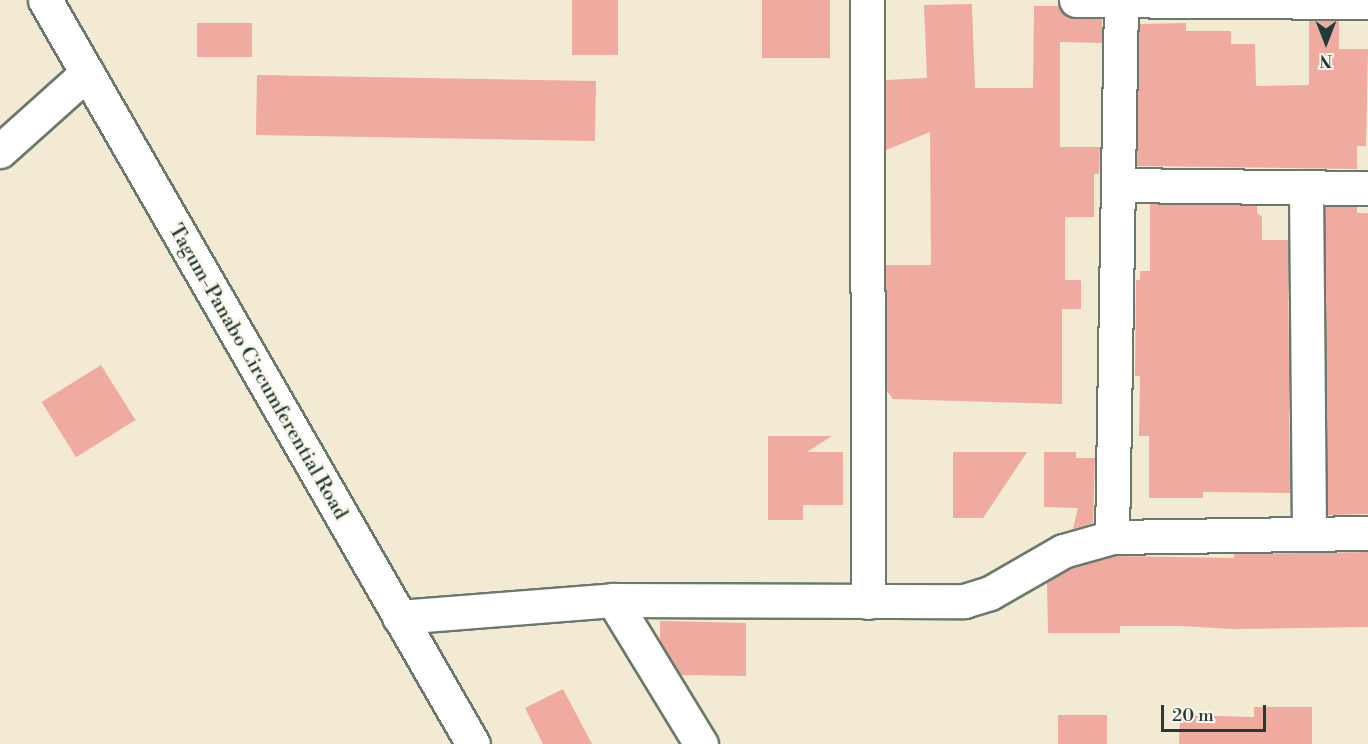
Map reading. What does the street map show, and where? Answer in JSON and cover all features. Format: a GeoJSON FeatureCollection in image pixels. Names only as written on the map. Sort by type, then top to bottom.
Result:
{"type":"FeatureCollection","features":[{"type":"Feature","properties":{"kind":"street","name":"Tagum-Panabo Circumferential Road"},"geometry":{"type":"LineString","coordinates":[[45,0],[473,744]]}},
{"type":"Feature","properties":{"kind":"street"},"geometry":{"type":"LineString","coordinates":[[867,0],[868,602]]}},
{"type":"Feature","properties":{"kind":"street"},"geometry":{"type":"LineString","coordinates":[[1076,0],[1368,2]]}},
{"type":"Feature","properties":{"kind":"street"},"geometry":{"type":"LineString","coordinates":[[1112,537],[1121,0]]}},
{"type":"Feature","properties":{"kind":"street"},"geometry":{"type":"LineString","coordinates":[[0,151],[87,73]]}},
{"type":"Feature","properties":{"kind":"street"},"geometry":{"type":"LineString","coordinates":[[1119,185],[1368,188]]}},
{"type":"Feature","properties":{"kind":"street"},"geometry":{"type":"LineString","coordinates":[[1306,187],[1309,534]]}},
{"type":"Feature","properties":{"kind":"street"},"geometry":{"type":"LineString","coordinates":[[399,617],[613,600],[964,601],[999,589],[1063,551],[1112,537],[1368,533]]}},
{"type":"Feature","properties":{"kind":"street"},"geometry":{"type":"LineString","coordinates":[[613,600],[701,744]]}},
{"type":"Feature","properties":{"kind":"building"},"geometry":{"type":"Polygon","coordinates":[[[572,0],[618,0],[618,55],[572,55],[572,0]]]}},
{"type":"Feature","properties":{"kind":"building"},"geometry":{"type":"Polygon","coordinates":[[[762,0],[830,0],[830,58],[762,58],[762,0]]]}},
{"type":"Feature","properties":{"kind":"building"},"geometry":{"type":"Polygon","coordinates":[[[972,4],[975,88],[1033,88],[1034,6],[1059,6],[1066,16],[1075,19],[1102,19],[1102,43],[1060,42],[1060,147],[1100,147],[1099,174],[1094,174],[1094,217],[1065,217],[1065,280],[1081,280],[1081,309],[1062,309],[1062,404],[893,399],[886,390],[886,265],[931,265],[930,132],[886,150],[886,80],[927,78],[924,5],[972,4]]]}},
{"type":"Feature","properties":{"kind":"building"},"geometry":{"type":"Polygon","coordinates":[[[1309,20],[1339,21],[1339,49],[1368,49],[1366,146],[1357,146],[1357,169],[1137,166],[1139,24],[1186,23],[1186,31],[1231,31],[1231,44],[1255,44],[1256,86],[1309,85],[1309,20]]]}},
{"type":"Feature","properties":{"kind":"building"},"geometry":{"type":"Polygon","coordinates":[[[197,23],[252,23],[252,57],[197,57],[197,23]]]}},
{"type":"Feature","properties":{"kind":"building"},"geometry":{"type":"Polygon","coordinates":[[[257,75],[596,81],[595,141],[256,135],[257,75]]]}},
{"type":"Feature","properties":{"kind":"building"},"geometry":{"type":"Polygon","coordinates":[[[1150,204],[1257,205],[1257,213],[1262,217],[1262,240],[1288,240],[1290,493],[1203,492],[1203,498],[1149,498],[1149,436],[1139,436],[1140,376],[1135,376],[1136,280],[1140,280],[1140,271],[1150,271],[1150,204]]]}},
{"type":"Feature","properties":{"kind":"building"},"geometry":{"type":"Polygon","coordinates":[[[1325,206],[1357,207],[1357,213],[1368,213],[1368,514],[1328,515],[1325,206]]]}},
{"type":"Feature","properties":{"kind":"building"},"geometry":{"type":"Polygon","coordinates":[[[101,365],[135,420],[76,457],[42,402],[101,365]]]}},
{"type":"Feature","properties":{"kind":"building"},"geometry":{"type":"Polygon","coordinates":[[[768,436],[832,436],[807,452],[843,452],[843,505],[803,505],[803,520],[768,520],[768,436]]]}},
{"type":"Feature","properties":{"kind":"building"},"geometry":{"type":"Polygon","coordinates":[[[953,452],[1027,452],[983,518],[953,518],[953,452]]]}},
{"type":"Feature","properties":{"kind":"building"},"geometry":{"type":"Polygon","coordinates":[[[1044,452],[1076,452],[1076,458],[1095,458],[1093,523],[1073,529],[1078,508],[1044,507],[1044,452]]]}},
{"type":"Feature","properties":{"kind":"building"},"geometry":{"type":"Polygon","coordinates":[[[1368,552],[1368,627],[1234,629],[1120,626],[1120,633],[1048,633],[1047,582],[1070,568],[1115,556],[1234,558],[1234,554],[1368,552]]]}},
{"type":"Feature","properties":{"kind":"building"},"geometry":{"type":"Polygon","coordinates":[[[660,621],[746,623],[746,676],[681,675],[660,641],[660,621]]]}},
{"type":"Feature","properties":{"kind":"building"},"geometry":{"type":"Polygon","coordinates":[[[563,689],[592,744],[543,744],[525,708],[563,689]]]}},
{"type":"Feature","properties":{"kind":"building"},"geometry":{"type":"Polygon","coordinates":[[[1254,707],[1312,707],[1312,744],[1179,744],[1180,715],[1254,717],[1254,707]]]}},
{"type":"Feature","properties":{"kind":"building"},"geometry":{"type":"Polygon","coordinates":[[[1058,715],[1107,715],[1107,744],[1058,744],[1058,715]]]}}]}
